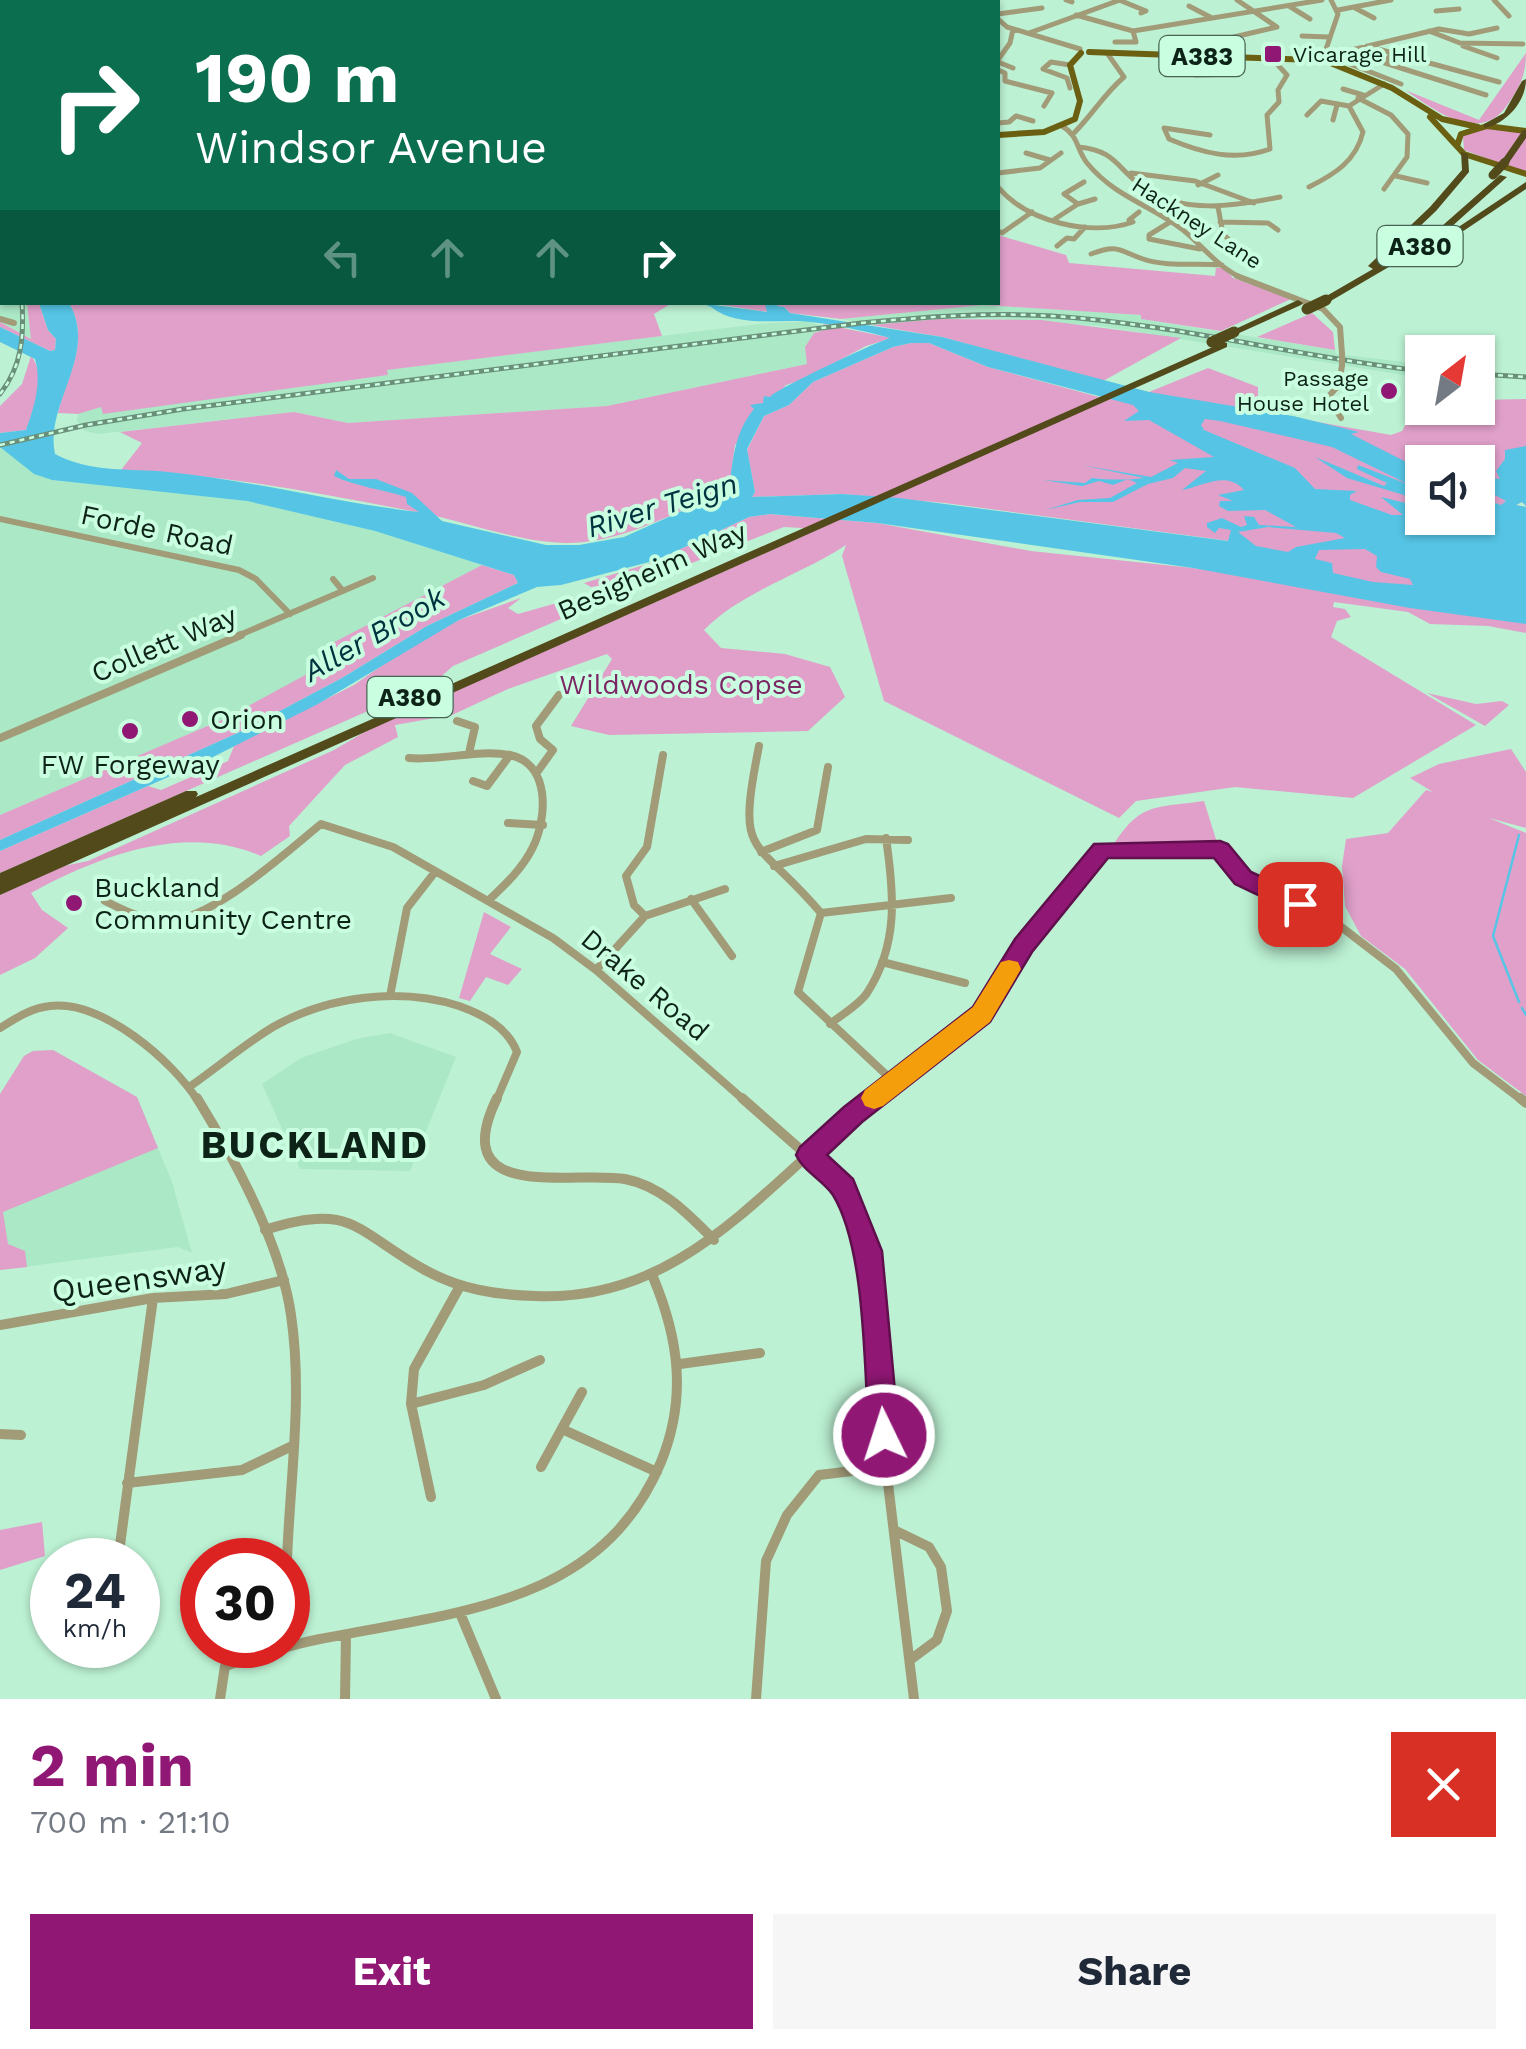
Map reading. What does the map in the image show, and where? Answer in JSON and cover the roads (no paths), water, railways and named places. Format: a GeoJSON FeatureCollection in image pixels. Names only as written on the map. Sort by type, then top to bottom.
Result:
{"type":"FeatureCollection","features":[{"type":"Feature","properties":{"kind":"highway"},"geometry":{"type":"LineString","coordinates":[[1483,127],[1507,115],[1526,81]]}},
{"type":"Feature","properties":{"kind":"highway","name":"A380"},"geometry":{"type":"LineString","coordinates":[[1510,163],[1525,133]]}},
{"type":"Feature","properties":{"kind":"highway","name":"A380"},"geometry":{"type":"LineString","coordinates":[[1373,266],[1414,232],[1444,200],[1466,170],[1461,150]]}},
{"type":"Feature","properties":{"kind":"highway","name":"A380"},"geometry":{"type":"LineString","coordinates":[[1366,279],[1436,235],[1526,150]]}},
{"type":"Feature","properties":{"kind":"highway","name":"A380"},"geometry":{"type":"LineString","coordinates":[[1321,297],[1432,228],[1498,176]]}},
{"type":"Feature","properties":{"kind":"highway","name":"A380"},"geometry":{"type":"LineString","coordinates":[[1321,297],[1438,244],[1526,185]]}},
{"type":"Feature","properties":{"kind":"highway","name":"Besigheim Way"},"geometry":{"type":"LineString","coordinates":[[0,879],[1321,297]]}},
{"type":"Feature","properties":{"kind":"highway","name":"Besigheim Way"},"geometry":{"type":"LineString","coordinates":[[0,890],[780,538]]}},
{"type":"Feature","properties":{"kind":"main road","name":"A383"},"geometry":{"type":"LineString","coordinates":[[1083,51],[1323,58],[1386,82],[1449,122],[1483,127]]}},
{"type":"Feature","properties":{"kind":"main road"},"geometry":{"type":"LineString","coordinates":[[1000,135],[1062,126],[1081,111],[1070,65],[1083,51]]}},
{"type":"Feature","properties":{"kind":"main road","name":"A383"},"geometry":{"type":"LineString","coordinates":[[1412,100],[1461,150]]}},
{"type":"Feature","properties":{"kind":"main road"},"geometry":{"type":"LineString","coordinates":[[1525,133],[1483,127],[1462,134],[1461,150],[1526,174]]}},
{"type":"Feature","properties":{"kind":"street"},"geometry":{"type":"LineString","coordinates":[[1030,33],[1119,0],[1146,11],[1140,13]]}},
{"type":"Feature","properties":{"kind":"street"},"geometry":{"type":"LineString","coordinates":[[1234,37],[1276,29],[1237,0]]}},
{"type":"Feature","properties":{"kind":"street"},"geometry":{"type":"LineString","coordinates":[[1076,15],[1113,28],[1134,30],[1322,0]]}},
{"type":"Feature","properties":{"kind":"street"},"geometry":{"type":"LineString","coordinates":[[1331,0],[1338,10]]}},
{"type":"Feature","properties":{"kind":"street"},"geometry":{"type":"LineString","coordinates":[[1436,12],[1456,9],[1442,0]]}},
{"type":"Feature","properties":{"kind":"street"},"geometry":{"type":"LineString","coordinates":[[1494,0],[1507,14],[1495,11]]}},
{"type":"Feature","properties":{"kind":"street"},"geometry":{"type":"LineString","coordinates":[[1338,10],[1386,1],[1392,9]]}},
{"type":"Feature","properties":{"kind":"street"},"geometry":{"type":"LineString","coordinates":[[1182,7],[1198,4]]}},
{"type":"Feature","properties":{"kind":"street"},"geometry":{"type":"LineString","coordinates":[[1189,6],[1212,18]]}},
{"type":"Feature","properties":{"kind":"street"},"geometry":{"type":"LineString","coordinates":[[1289,6],[1310,19]]}},
{"type":"Feature","properties":{"kind":"street"},"geometry":{"type":"LineString","coordinates":[[1000,16],[1042,8]]}},
{"type":"Feature","properties":{"kind":"street"},"geometry":{"type":"LineString","coordinates":[[1355,8],[1374,18]]}},
{"type":"Feature","properties":{"kind":"street"},"geometry":{"type":"LineString","coordinates":[[1338,10],[1323,58],[1430,30],[1469,34],[1497,28]]}},
{"type":"Feature","properties":{"kind":"street"},"geometry":{"type":"LineString","coordinates":[[1000,18],[1013,29],[1083,51]]}},
{"type":"Feature","properties":{"kind":"street"},"geometry":{"type":"LineString","coordinates":[[1044,18],[1055,23]]}},
{"type":"Feature","properties":{"kind":"street"},"geometry":{"type":"LineString","coordinates":[[1000,52],[1013,29]]}},
{"type":"Feature","properties":{"kind":"street"},"geometry":{"type":"LineString","coordinates":[[1115,42],[1136,42],[1134,30]]}},
{"type":"Feature","properties":{"kind":"street"},"geometry":{"type":"LineString","coordinates":[[1430,30],[1496,58]]}},
{"type":"Feature","properties":{"kind":"street"},"geometry":{"type":"LineString","coordinates":[[1302,36],[1328,36]]}},
{"type":"Feature","properties":{"kind":"street"},"geometry":{"type":"LineString","coordinates":[[1460,43],[1523,44]]}},
{"type":"Feature","properties":{"kind":"street"},"geometry":{"type":"LineString","coordinates":[[1367,46],[1499,82]]}},
{"type":"Feature","properties":{"kind":"street"},"geometry":{"type":"LineString","coordinates":[[1062,126],[1074,133],[1100,106],[1103,94],[1124,76],[1116,72],[1107,53]]}},
{"type":"Feature","properties":{"kind":"street"},"geometry":{"type":"LineString","coordinates":[[1391,54],[1385,64],[1486,95]]}},
{"type":"Feature","properties":{"kind":"street"},"geometry":{"type":"LineString","coordinates":[[1059,55],[1044,68],[1063,76],[1070,88]]}},
{"type":"Feature","properties":{"kind":"street"},"geometry":{"type":"LineString","coordinates":[[1196,75],[1238,74],[1230,56]]}},
{"type":"Feature","properties":{"kind":"street"},"geometry":{"type":"LineString","coordinates":[[1210,135],[1164,128],[1168,139],[1190,149],[1228,156],[1257,156],[1270,150],[1267,114],[1278,102],[1278,90],[1287,75],[1277,64],[1281,57]]}},
{"type":"Feature","properties":{"kind":"street"},"geometry":{"type":"LineString","coordinates":[[1000,62],[1014,67],[1022,60]]}},
{"type":"Feature","properties":{"kind":"street"},"geometry":{"type":"LineString","coordinates":[[1050,62],[1070,65]]}},
{"type":"Feature","properties":{"kind":"street"},"geometry":{"type":"LineString","coordinates":[[1350,64],[1386,82],[1401,84]]}},
{"type":"Feature","properties":{"kind":"street"},"geometry":{"type":"LineString","coordinates":[[1307,115],[1322,101],[1349,106],[1401,70]]}},
{"type":"Feature","properties":{"kind":"street"},"geometry":{"type":"LineString","coordinates":[[1000,71],[1005,73],[1006,81],[1052,93],[1044,106]]}},
{"type":"Feature","properties":{"kind":"street"},"geometry":{"type":"LineString","coordinates":[[1450,99],[1456,87]]}},
{"type":"Feature","properties":{"kind":"street"},"geometry":{"type":"LineString","coordinates":[[1343,89],[1394,115],[1408,132],[1411,148],[1384,189]]}},
{"type":"Feature","properties":{"kind":"street"},"geometry":{"type":"LineString","coordinates":[[1333,120],[1337,105]]}},
{"type":"Feature","properties":{"kind":"street"},"geometry":{"type":"LineString","coordinates":[[1309,187],[1340,170],[1359,149],[1363,132],[1349,106]]}},
{"type":"Feature","properties":{"kind":"street"},"geometry":{"type":"LineString","coordinates":[[1000,123],[1016,116],[1033,121]]}},
{"type":"Feature","properties":{"kind":"street","name":"Hackney Lane"},"geometry":{"type":"LineString","coordinates":[[1074,133],[1085,161],[1126,199],[1170,222],[1244,280],[1323,309],[1340,327],[1339,385],[1328,397],[1341,418]]}},
{"type":"Feature","properties":{"kind":"street"},"geometry":{"type":"LineString","coordinates":[[1079,147],[1110,152],[1154,193],[1182,202],[1218,207],[1280,197]]}},
{"type":"Feature","properties":{"kind":"street"},"geometry":{"type":"LineString","coordinates":[[1026,153],[1052,160]]}},
{"type":"Feature","properties":{"kind":"street"},"geometry":{"type":"LineString","coordinates":[[1000,174],[1028,172],[1061,153]]}},
{"type":"Feature","properties":{"kind":"street"},"geometry":{"type":"LineString","coordinates":[[1131,173],[1162,172],[1238,193],[1254,203]]}},
{"type":"Feature","properties":{"kind":"street"},"geometry":{"type":"LineString","coordinates":[[1198,185],[1218,175]]}},
{"type":"Feature","properties":{"kind":"street"},"geometry":{"type":"LineString","coordinates":[[1396,176],[1426,183]]}},
{"type":"Feature","properties":{"kind":"street"},"geometry":{"type":"LineString","coordinates":[[1078,204],[1064,194],[1084,182]]}},
{"type":"Feature","properties":{"kind":"street"},"geometry":{"type":"LineString","coordinates":[[1000,192],[1012,203],[1032,212],[1086,227],[1116,230],[1132,222],[1129,220],[1139,212]]}},
{"type":"Feature","properties":{"kind":"street"},"geometry":{"type":"LineString","coordinates":[[1054,218],[1095,199]]}},
{"type":"Feature","properties":{"kind":"street"},"geometry":{"type":"LineString","coordinates":[[1218,207],[1225,237],[1238,248]]}},
{"type":"Feature","properties":{"kind":"street"},"geometry":{"type":"LineString","coordinates":[[1000,232],[1032,212]]}},
{"type":"Feature","properties":{"kind":"street"},"geometry":{"type":"LineString","coordinates":[[1170,222],[1149,235],[1150,239],[1200,249]]}},
{"type":"Feature","properties":{"kind":"street"},"geometry":{"type":"LineString","coordinates":[[1220,222],[1276,225]]}},
{"type":"Feature","properties":{"kind":"street"},"geometry":{"type":"LineString","coordinates":[[1057,246],[1068,238],[1074,239],[1086,227]]}},
{"type":"Feature","properties":{"kind":"street"},"geometry":{"type":"LineString","coordinates":[[1091,254],[1110,247],[1131,251],[1143,260],[1223,265]]}},
{"type":"Feature","properties":{"kind":"street"},"geometry":{"type":"LineString","coordinates":[[0,319],[14,323]]}},
{"type":"Feature","properties":{"kind":"street","name":"Forde Road"},"geometry":{"type":"LineString","coordinates":[[0,519],[240,570],[256,579],[290,614]]}},
{"type":"Feature","properties":{"kind":"street","name":"Collett Way"},"geometry":{"type":"LineString","coordinates":[[0,737],[373,578]]}},
{"type":"Feature","properties":{"kind":"street"},"geometry":{"type":"LineString","coordinates":[[333,580],[343,591]]}},
{"type":"Feature","properties":{"kind":"street"},"geometry":{"type":"LineString","coordinates":[[538,771],[554,750],[540,739],[536,726],[559,695]]}},
{"type":"Feature","properties":{"kind":"street"},"geometry":{"type":"LineString","coordinates":[[458,721],[475,727],[469,752]]}},
{"type":"Feature","properties":{"kind":"street"},"geometry":{"type":"LineString","coordinates":[[759,746],[747,818],[749,833],[761,852],[820,914]]}},
{"type":"Feature","properties":{"kind":"street"},"geometry":{"type":"LineString","coordinates":[[409,758],[425,762],[469,752],[510,756],[538,771],[543,792],[542,825],[525,864],[488,901]]}},
{"type":"Feature","properties":{"kind":"street"},"geometry":{"type":"LineString","coordinates":[[646,916],[634,905],[626,876],[648,848],[663,755]]}},
{"type":"Feature","properties":{"kind":"street"},"geometry":{"type":"LineString","coordinates":[[472,781],[487,786],[510,756]]}},
{"type":"Feature","properties":{"kind":"street"},"geometry":{"type":"LineString","coordinates":[[761,852],[817,830],[828,766]]}},
{"type":"Feature","properties":{"kind":"street","name":"Drake Road"},"geometry":{"type":"LineString","coordinates":[[105,901],[130,914],[159,920],[179,919],[217,900],[322,824],[393,847],[553,938],[596,970],[843,1187],[868,1251],[886,1467],[914,1699]]}},
{"type":"Feature","properties":{"kind":"street"},"geometry":{"type":"LineString","coordinates":[[508,824],[542,825]]}},
{"type":"Feature","properties":{"kind":"street"},"geometry":{"type":"LineString","coordinates":[[830,1024],[866,996],[890,940],[895,904],[886,838]]}},
{"type":"Feature","properties":{"kind":"street"},"geometry":{"type":"LineString","coordinates":[[774,866],[848,842],[908,840]]}},
{"type":"Feature","properties":{"kind":"street"},"geometry":{"type":"LineString","coordinates":[[265,1230],[300,1218],[341,1219],[366,1228],[411,1262],[460,1286],[499,1295],[550,1299],[595,1296],[653,1277],[714,1240],[894,1082],[982,1014],[1024,946],[1102,850],[1220,850],[1243,878],[1323,913],[1396,970],[1473,1063],[1526,1103]]}},
{"type":"Feature","properties":{"kind":"street"},"geometry":{"type":"LineString","coordinates":[[390,996],[407,908],[436,872]]}},
{"type":"Feature","properties":{"kind":"street"},"geometry":{"type":"LineString","coordinates":[[596,970],[646,916],[725,889]]}},
{"type":"Feature","properties":{"kind":"street"},"geometry":{"type":"LineString","coordinates":[[820,914],[951,898]]}},
{"type":"Feature","properties":{"kind":"street"},"geometry":{"type":"LineString","coordinates":[[691,900],[732,956]]}},
{"type":"Feature","properties":{"kind":"street"},"geometry":{"type":"LineString","coordinates":[[820,914],[798,992],[894,1082]]}},
{"type":"Feature","properties":{"kind":"street"},"geometry":{"type":"LineString","coordinates":[[882,962],[965,983]]}},
{"type":"Feature","properties":{"kind":"street"},"geometry":{"type":"LineString","coordinates":[[192,1085],[287,1020],[359,998],[436,1000],[466,1008],[500,1026],[514,1040],[516,1064],[486,1128],[488,1151],[498,1168],[518,1178],[606,1176],[628,1180],[673,1199],[714,1240]]}},
{"type":"Feature","properties":{"kind":"street"},"geometry":{"type":"LineString","coordinates":[[0,1028],[16,1016],[42,1006],[80,1006],[154,1051],[192,1085],[265,1230],[284,1280],[294,1338],[287,1538]]}},
{"type":"Feature","properties":{"kind":"street"},"geometry":{"type":"LineString","coordinates":[[310,1642],[460,1613],[525,1592],[576,1570],[633,1516],[657,1472],[674,1426],[680,1364],[672,1318],[653,1277]]}},
{"type":"Feature","properties":{"kind":"street","name":"Queensway"},"geometry":{"type":"LineString","coordinates":[[0,1324],[152,1298],[226,1294],[284,1280]]}},
{"type":"Feature","properties":{"kind":"street"},"geometry":{"type":"LineString","coordinates":[[430,1497],[411,1404],[414,1370],[460,1286]]}},
{"type":"Feature","properties":{"kind":"street"},"geometry":{"type":"LineString","coordinates":[[120,1538],[152,1298]]}},
{"type":"Feature","properties":{"kind":"street"},"geometry":{"type":"LineString","coordinates":[[680,1364],[760,1353]]}},
{"type":"Feature","properties":{"kind":"street"},"geometry":{"type":"LineString","coordinates":[[411,1404],[484,1385],[540,1360]]}},
{"type":"Feature","properties":{"kind":"street"},"geometry":{"type":"LineString","coordinates":[[541,1466],[582,1392]]}},
{"type":"Feature","properties":{"kind":"street"},"geometry":{"type":"LineString","coordinates":[[564,1430],[657,1472]]}},
{"type":"Feature","properties":{"kind":"street"},"geometry":{"type":"LineString","coordinates":[[0,1434],[21,1435]]}},
{"type":"Feature","properties":{"kind":"street"},"geometry":{"type":"LineString","coordinates":[[126,1484],[242,1470],[292,1446]]}},
{"type":"Feature","properties":{"kind":"street"},"geometry":{"type":"LineString","coordinates":[[756,1699],[766,1561],[788,1515],[819,1475],[886,1467]]}},
{"type":"Feature","properties":{"kind":"street"},"geometry":{"type":"LineString","coordinates":[[896,1531],[930,1547],[941,1567],[947,1611],[937,1640],[910,1660]]}},
{"type":"Feature","properties":{"kind":"street"},"geometry":{"type":"LineString","coordinates":[[460,1613],[496,1699]]}},
{"type":"Feature","properties":{"kind":"street"},"geometry":{"type":"LineString","coordinates":[[345,1699],[346,1635]]}},
{"type":"Feature","properties":{"kind":"street"},"geometry":{"type":"LineString","coordinates":[[220,1699],[225,1668]]}},
{"type":"Feature","properties":{"kind":"water"},"geometry":{"type":"Polygon","coordinates":[[[40,305],[70,305],[77,322],[75,360],[54,435],[55,454],[68,460],[96,467],[199,476],[419,512],[407,504],[406,497],[343,480],[334,476],[336,470],[349,479],[376,479],[412,493],[442,521],[546,545],[579,545],[624,537],[729,490],[738,437],[754,409],[750,405],[763,403],[764,396],[770,397],[890,338],[811,322],[734,318],[711,307],[767,312],[765,305],[784,307],[790,313],[942,337],[1149,392],[1293,416],[1359,432],[1351,434],[1405,461],[1405,483],[1332,447],[1220,421],[1205,419],[1201,425],[1204,430],[1295,468],[1315,489],[1357,491],[1350,495],[1350,500],[1392,515],[1403,515],[1381,497],[1405,503],[1405,535],[1495,535],[1495,503],[1501,505],[1506,501],[1495,495],[1495,478],[1500,479],[1496,471],[1505,459],[1505,450],[1526,446],[1526,506],[1522,502],[1516,505],[1526,507],[1526,624],[1410,608],[1193,568],[877,523],[770,514],[749,517],[657,560],[561,585],[537,587],[459,620],[318,704],[207,760],[0,851],[0,840],[242,731],[342,678],[427,626],[518,583],[514,575],[375,531],[247,501],[52,480],[34,474],[0,447],[0,433],[26,430],[38,377],[35,359],[0,342],[0,327],[55,350],[56,339],[48,330],[40,305]],[[911,343],[813,382],[789,405],[764,416],[747,449],[755,492],[752,497],[842,494],[899,498],[1228,541],[1231,530],[1219,528],[1215,533],[1207,523],[1222,518],[1241,527],[1247,525],[1244,516],[1254,517],[1259,525],[1296,527],[1265,510],[1228,511],[1219,506],[1220,501],[1233,501],[1218,495],[1244,490],[1230,481],[1182,490],[1206,471],[1185,468],[1173,478],[1148,484],[1113,502],[1080,502],[1045,510],[1078,500],[1110,498],[1137,483],[1129,479],[1144,478],[1081,465],[1151,477],[1178,463],[1170,460],[1214,457],[1149,420],[1124,421],[1139,411],[1133,405],[988,367],[929,343],[911,343]],[[1268,527],[1238,532],[1256,546],[1288,552],[1345,538],[1336,533],[1268,527]],[[1365,549],[1319,550],[1315,559],[1332,563],[1333,573],[1413,585],[1410,579],[1381,572],[1376,567],[1377,556],[1365,549]]]}},
{"type":"Feature","properties":{"kind":"water"},"geometry":{"type":"Polygon","coordinates":[[[1315,457],[1384,486],[1387,483],[1357,469],[1358,465],[1405,483],[1405,496],[1347,478],[1315,457]]]}},
{"type":"Feature","properties":{"kind":"water"},"geometry":{"type":"Polygon","coordinates":[[[1092,478],[1127,479],[1113,485],[1099,481],[1082,486],[1043,480],[1085,483],[1092,478]]]}},
{"type":"Feature","properties":{"kind":"waterway"},"geometry":{"type":"LineString","coordinates":[[710,305],[715,307]]}},
{"type":"Feature","properties":{"kind":"waterway"},"geometry":{"type":"LineString","coordinates":[[1519,835],[1493,936],[1519,1002]]}},
{"type":"Feature","properties":{"kind":"waterway"},"geometry":{"type":"LineString","coordinates":[[1522,1008],[1526,1015]]}},
{"type":"Feature","properties":{"kind":"railway"},"geometry":{"type":"LineString","coordinates":[[0,394],[20,351],[22,305]]}},
{"type":"Feature","properties":{"kind":"railway"},"geometry":{"type":"LineString","coordinates":[[0,445],[86,425],[183,409],[861,323],[956,316],[1028,315],[1098,320],[1405,369]]}},
{"type":"Feature","properties":{"kind":"railway"},"geometry":{"type":"LineString","coordinates":[[1495,375],[1526,377]]}},
{"type":"Feature","properties":{"kind":"place","name":"Vicarage Hill"},"geometry":{"type":"Point","coordinates":[1273,54]}},
{"type":"Feature","properties":{"kind":"place","name":"Passage House Hotel"},"geometry":{"type":"Point","coordinates":[1389,391]}},
{"type":"Feature","properties":{"kind":"place","name":"Orion"},"geometry":{"type":"Point","coordinates":[190,719]}},
{"type":"Feature","properties":{"kind":"place","name":"FW Forgeway"},"geometry":{"type":"Point","coordinates":[130,731]}},
{"type":"Feature","properties":{"kind":"place","name":"Buckland Community Centre"},"geometry":{"type":"Point","coordinates":[74,903]}},
{"type":"Feature","properties":{"kind":"district","name":"BUCKLAND"},"geometry":{"type":"Point","coordinates":[315,1145]}},
{"type":"Feature","properties":{"kind":"water label","name":"River Teign"},"geometry":{"type":"Point","coordinates":[662,505]}},
{"type":"Feature","properties":{"kind":"water label","name":"Aller Brook"},"geometry":{"type":"Point","coordinates":[374,634]}},
{"type":"Feature","properties":{"kind":"park label","name":"Wildwoods Copse"},"geometry":{"type":"Point","coordinates":[681,684]}}]}
